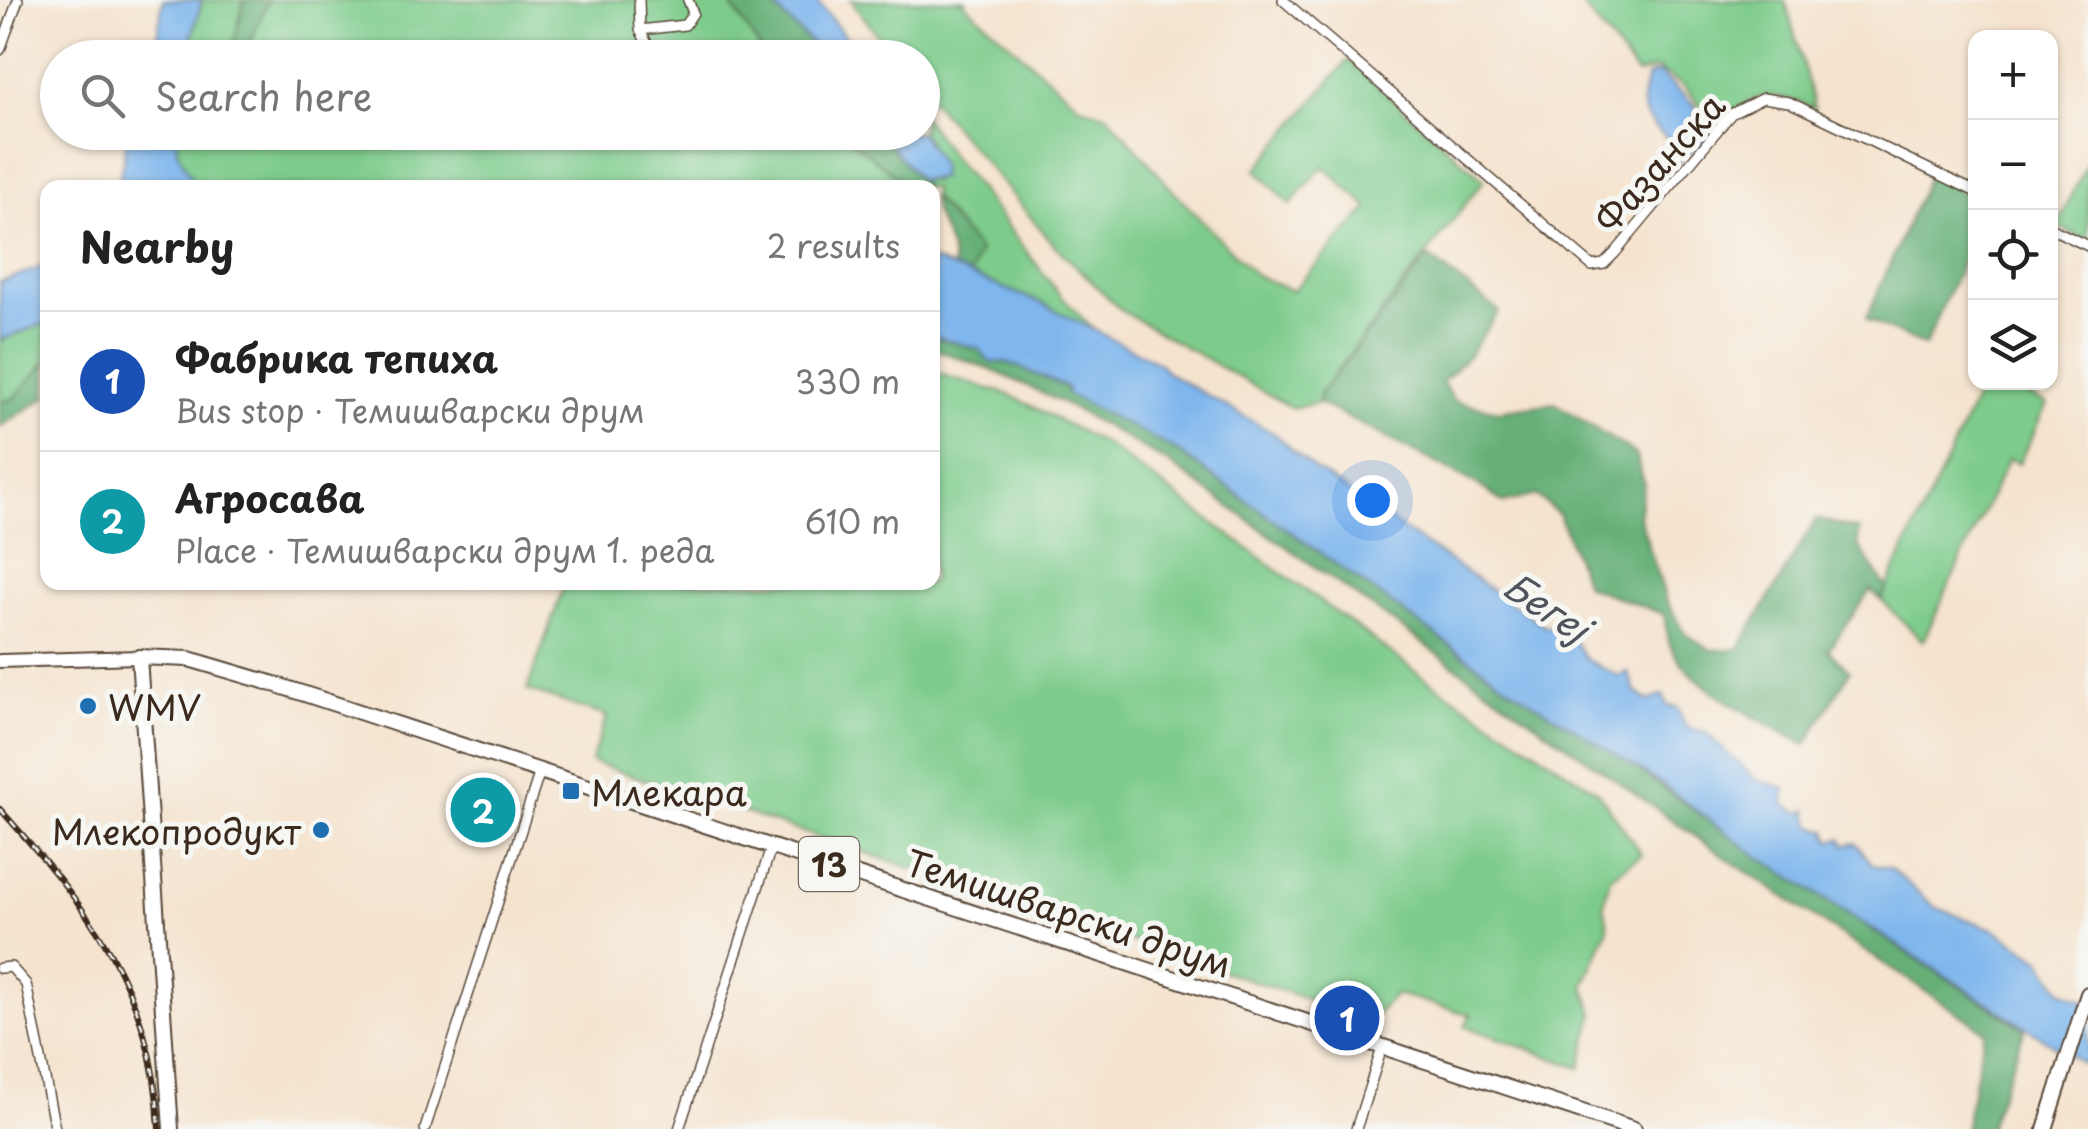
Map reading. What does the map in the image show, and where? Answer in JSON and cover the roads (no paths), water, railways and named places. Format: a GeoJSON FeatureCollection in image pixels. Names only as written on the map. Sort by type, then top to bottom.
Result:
{"type":"FeatureCollection","features":[{"type":"Feature","properties":{"kind":"main road"},"geometry":{"type":"LineString","coordinates":[[0,662],[139,657],[171,1129]]}},
{"type":"Feature","properties":{"kind":"main road","name":"Темишварски друм"},"geometry":{"type":"LineString","coordinates":[[139,657],[203,662],[1634,1129]]}},
{"type":"Feature","properties":{"kind":"main road"},"geometry":{"type":"LineString","coordinates":[[2045,1129],[2088,994]]}},
{"type":"Feature","properties":{"kind":"street"},"geometry":{"type":"LineString","coordinates":[[0,50],[18,0]]}},
{"type":"Feature","properties":{"kind":"street"},"geometry":{"type":"LineString","coordinates":[[639,0],[640,30],[645,40]]}},
{"type":"Feature","properties":{"kind":"street"},"geometry":{"type":"LineString","coordinates":[[640,30],[685,25],[693,13],[688,0]]}},
{"type":"Feature","properties":{"kind":"street","name":"Фазанска"},"geometry":{"type":"LineString","coordinates":[[1283,0],[1592,266],[1604,264],[1615,253],[1731,114],[1763,98],[1789,102],[1968,188]]}},
{"type":"Feature","properties":{"kind":"street"},"geometry":{"type":"LineString","coordinates":[[2058,232],[2088,246]]}},
{"type":"Feature","properties":{"kind":"street"},"geometry":{"type":"LineString","coordinates":[[425,1129],[540,771]]}},
{"type":"Feature","properties":{"kind":"street"},"geometry":{"type":"LineString","coordinates":[[679,1129],[772,846]]}},
{"type":"Feature","properties":{"kind":"street"},"geometry":{"type":"LineString","coordinates":[[0,968],[10,967],[26,984],[55,1129]]}},
{"type":"Feature","properties":{"kind":"street"},"geometry":{"type":"LineString","coordinates":[[1356,1129],[1382,1048]]}},
{"type":"Feature","properties":{"kind":"water"},"geometry":{"type":"Polygon","coordinates":[[[163,0],[202,0],[191,40],[157,40],[163,0]]]}},
{"type":"Feature","properties":{"kind":"water"},"geometry":{"type":"Polygon","coordinates":[[[767,0],[816,0],[848,40],[808,40],[767,0]]]}},
{"type":"Feature","properties":{"kind":"water"},"geometry":{"type":"Polygon","coordinates":[[[1659,73],[1695,105],[1696,118],[1686,134],[1694,135],[1708,123],[1712,126],[1707,140],[1659,178],[1657,169],[1680,143],[1674,145],[1643,107],[1648,76],[1659,73]]]}},
{"type":"Feature","properties":{"kind":"water"},"geometry":{"type":"Polygon","coordinates":[[[125,150],[177,150],[192,180],[119,180],[125,150]]]}},
{"type":"Feature","properties":{"kind":"water"},"geometry":{"type":"Polygon","coordinates":[[[894,150],[931,150],[940,164],[941,178],[919,180],[894,150]]]}},
{"type":"Feature","properties":{"kind":"water"},"geometry":{"type":"Polygon","coordinates":[[[940,263],[1039,302],[1159,363],[1168,373],[1273,433],[1313,468],[1543,625],[1570,635],[1586,659],[1618,676],[1628,672],[1635,691],[1648,701],[1663,695],[1668,706],[1677,707],[1686,727],[1706,733],[1756,780],[1785,788],[1784,804],[1800,813],[1808,810],[1811,825],[1827,831],[1831,841],[1841,838],[1845,845],[1856,843],[1873,865],[1890,868],[1936,908],[1994,929],[2041,959],[2062,991],[2088,1002],[2088,1067],[1752,852],[1663,785],[1500,681],[1176,450],[1067,394],[1066,387],[1006,362],[990,363],[979,349],[940,338],[940,263]]]}},
{"type":"Feature","properties":{"kind":"water"},"geometry":{"type":"Polygon","coordinates":[[[40,268],[40,326],[0,340],[0,282],[40,268]]]}},
{"type":"Feature","properties":{"kind":"railway"},"geometry":{"type":"LineString","coordinates":[[0,809],[62,882],[111,954],[144,1034],[159,1129]]}},
{"type":"Feature","properties":{"kind":"place","name":"WMV"},"geometry":{"type":"Point","coordinates":[88,706]}},
{"type":"Feature","properties":{"kind":"place","name":"Млекара"},"geometry":{"type":"Point","coordinates":[571,791]}},
{"type":"Feature","properties":{"kind":"place","name":"Агросава"},"geometry":{"type":"Point","coordinates":[483,810]}},
{"type":"Feature","properties":{"kind":"place","name":"Млекопродукт"},"geometry":{"type":"Point","coordinates":[321,830]}},
{"type":"Feature","properties":{"kind":"place","name":"Фабрика тепиха"},"geometry":{"type":"Point","coordinates":[1347,1018]}},
{"type":"Feature","properties":{"kind":"water label","name":"Бегеј"},"geometry":{"type":"Point","coordinates":[1547,606]}}]}
